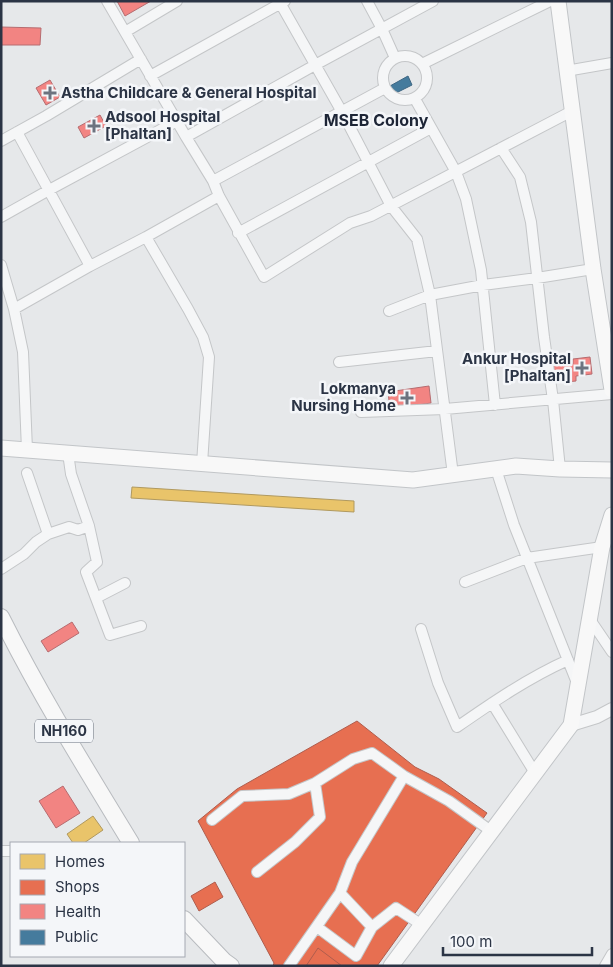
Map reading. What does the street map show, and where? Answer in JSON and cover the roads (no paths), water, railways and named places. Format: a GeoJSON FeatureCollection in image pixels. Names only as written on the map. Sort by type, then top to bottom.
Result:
{"type":"FeatureCollection","features":[{"type":"Feature","properties":{"kind":"highway","name":"NH160"},"geometry":{"type":"LineString","coordinates":[[1,617],[49,706],[130,842]]}},
{"type":"Feature","properties":{"kind":"highway"},"geometry":{"type":"LineString","coordinates":[[185,920],[231,966]]}},
{"type":"Feature","properties":{"kind":"main road"},"geometry":{"type":"LineString","coordinates":[[558,1],[593,269],[611,387]]}},
{"type":"Feature","properties":{"kind":"main road"},"geometry":{"type":"LineString","coordinates":[[1,448],[412,480],[516,466],[560,470],[612,470]]}},
{"type":"Feature","properties":{"kind":"main road"},"geometry":{"type":"LineString","coordinates":[[391,966],[570,725],[602,547],[612,515]]}},
{"type":"Feature","properties":{"kind":"street"},"geometry":{"type":"LineString","coordinates":[[107,1],[186,137],[214,180],[219,196],[238,233],[264,277],[350,223],[371,216],[391,206],[572,111]]}},
{"type":"Feature","properties":{"kind":"street"},"geometry":{"type":"LineString","coordinates":[[125,32],[177,1]]}},
{"type":"Feature","properties":{"kind":"street"},"geometry":{"type":"LineString","coordinates":[[366,1],[382,29],[395,58]]}},
{"type":"Feature","properties":{"kind":"street"},"geometry":{"type":"LineString","coordinates":[[186,137],[433,1]]}},
{"type":"Feature","properties":{"kind":"street"},"geometry":{"type":"LineString","coordinates":[[422,64],[550,1]]}},
{"type":"Feature","properties":{"kind":"street"},"geometry":{"type":"LineString","coordinates":[[150,76],[281,2],[369,162],[391,206],[417,239],[430,296],[453,475]]}},
{"type":"Feature","properties":{"kind":"street"},"geometry":{"type":"LineString","coordinates":[[410,56],[417,59],[426,70],[427,83],[420,95],[415,98],[398,100],[388,93],[385,88],[382,82],[385,68],[395,58],[410,56]]}},
{"type":"Feature","properties":{"kind":"street"},"geometry":{"type":"LineString","coordinates":[[1,141],[141,59]]}},
{"type":"Feature","properties":{"kind":"street"},"geometry":{"type":"LineString","coordinates":[[566,71],[612,62]]}},
{"type":"Feature","properties":{"kind":"street"},"geometry":{"type":"LineString","coordinates":[[214,180],[385,88]]}},
{"type":"Feature","properties":{"kind":"street"},"geometry":{"type":"LineString","coordinates":[[415,98],[456,172],[466,199],[481,270],[494,405]]}},
{"type":"Feature","properties":{"kind":"street"},"geometry":{"type":"LineString","coordinates":[[1,217],[178,122]]}},
{"type":"Feature","properties":{"kind":"street"},"geometry":{"type":"LineString","coordinates":[[238,233],[431,128]]}},
{"type":"Feature","properties":{"kind":"street"},"geometry":{"type":"LineString","coordinates":[[17,132],[90,266]]}},
{"type":"Feature","properties":{"kind":"street"},"geometry":{"type":"LineString","coordinates":[[501,148],[520,177],[531,222],[560,470]]}},
{"type":"Feature","properties":{"kind":"street"},"geometry":{"type":"LineString","coordinates":[[14,309],[90,266],[146,238],[219,196]]}},
{"type":"Feature","properties":{"kind":"street"},"geometry":{"type":"LineString","coordinates":[[146,238],[203,337],[209,357],[202,464]]}},
{"type":"Feature","properties":{"kind":"street"},"geometry":{"type":"LineString","coordinates":[[1,265],[14,309],[23,352],[27,450]]}},
{"type":"Feature","properties":{"kind":"street"},"geometry":{"type":"LineString","coordinates":[[389,311],[430,296],[483,285],[593,269]]}},
{"type":"Feature","properties":{"kind":"street"},"geometry":{"type":"LineString","coordinates":[[340,362],[437,351]]}},
{"type":"Feature","properties":{"kind":"street"},"geometry":{"type":"LineString","coordinates":[[360,412],[445,409],[553,400],[611,387]]}},
{"type":"Feature","properties":{"kind":"street"},"geometry":{"type":"LineString","coordinates":[[68,453],[71,474],[89,526],[97,562],[86,572],[110,635],[141,626]]}},
{"type":"Feature","properties":{"kind":"street"},"geometry":{"type":"LineString","coordinates":[[496,469],[514,525],[578,684]]}},
{"type":"Feature","properties":{"kind":"street"},"geometry":{"type":"LineString","coordinates":[[27,473],[48,534]]}},
{"type":"Feature","properties":{"kind":"street"},"geometry":{"type":"LineString","coordinates":[[1,569],[24,554],[36,542],[48,534],[69,527],[78,530],[89,526]]}},
{"type":"Feature","properties":{"kind":"street"},"geometry":{"type":"LineString","coordinates":[[465,582],[527,558],[602,547]]}},
{"type":"Feature","properties":{"kind":"street"},"geometry":{"type":"LineString","coordinates":[[96,598],[125,584]]}},
{"type":"Feature","properties":{"kind":"street"},"geometry":{"type":"LineString","coordinates":[[589,618],[612,652]]}},
{"type":"Feature","properties":{"kind":"street"},"geometry":{"type":"LineString","coordinates":[[421,629],[438,683],[457,727],[511,690],[568,660]]}},
{"type":"Feature","properties":{"kind":"street"},"geometry":{"type":"LineString","coordinates":[[492,703],[535,773]]}},
{"type":"Feature","properties":{"kind":"street"},"geometry":{"type":"LineString","coordinates":[[570,725],[597,717],[612,709]]}},
{"type":"Feature","properties":{"kind":"street"},"geometry":{"type":"LineString","coordinates":[[212,820],[242,796],[289,794],[315,783],[353,759],[372,753],[404,776],[449,801],[491,831]]}},
{"type":"Feature","properties":{"kind":"street"},"geometry":{"type":"LineString","coordinates":[[289,966],[340,893],[352,862],[404,776]]}},
{"type":"Feature","properties":{"kind":"street"},"geometry":{"type":"LineString","coordinates":[[257,872],[295,842],[320,817],[315,783]]}},
{"type":"Feature","properties":{"kind":"street"},"geometry":{"type":"LineString","coordinates":[[340,893],[372,927]]}},
{"type":"Feature","properties":{"kind":"street"},"geometry":{"type":"LineString","coordinates":[[317,926],[356,956],[372,927],[396,908],[422,925]]}},
{"type":"Feature","properties":{"kind":"street"},"geometry":{"type":"LineString","coordinates":[[605,966],[612,954]]}},
{"type":"Feature","properties":{"kind":"place","name":"Astha Childcare & General Hospital"},"geometry":{"type":"Point","coordinates":[50,93]}},
{"type":"Feature","properties":{"kind":"place","name":"Adsool Hospital [Phaltan]"},"geometry":{"type":"Point","coordinates":[94,126]}},
{"type":"Feature","properties":{"kind":"place","name":"Ankur Hospital [Phaltan]"},"geometry":{"type":"Point","coordinates":[582,368]}},
{"type":"Feature","properties":{"kind":"place","name":"Lokmanya Nursing Home"},"geometry":{"type":"Point","coordinates":[407,398]}},
{"type":"Feature","properties":{"kind":"district","name":"MSEB Colony"},"geometry":{"type":"Point","coordinates":[376,120]}}]}
